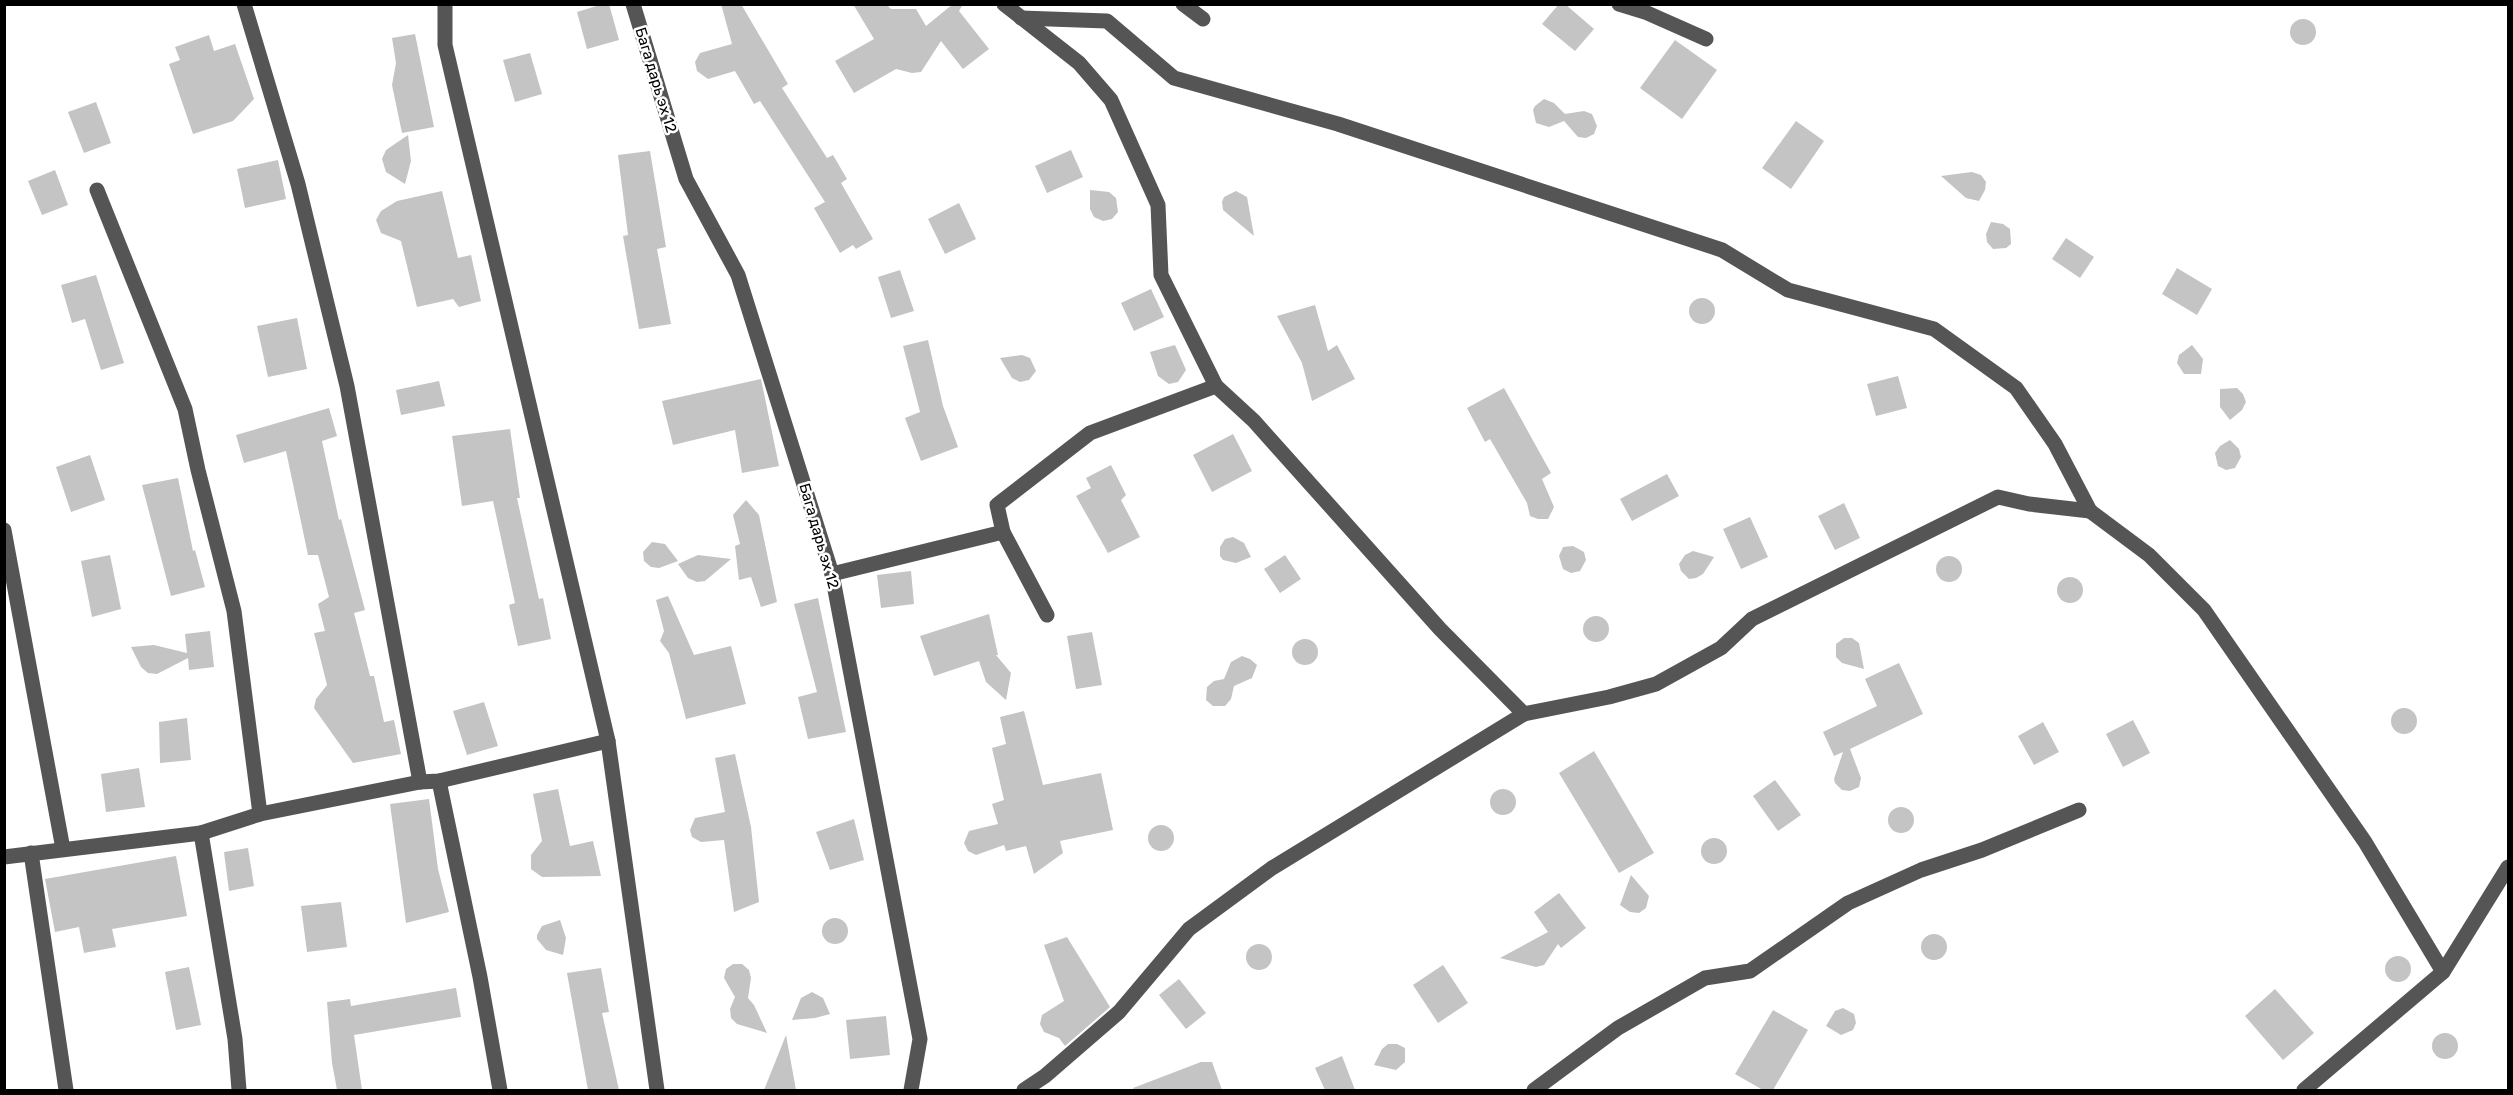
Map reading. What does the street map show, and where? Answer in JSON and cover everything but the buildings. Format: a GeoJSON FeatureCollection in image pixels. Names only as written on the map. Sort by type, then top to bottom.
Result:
{"type":"FeatureCollection","features":[{"type":"Feature","properties":{"kind":"street"},"geometry":{"type":"LineString","coordinates":[[244,4],[298,184],[347,386],[420,782]]}},
{"type":"Feature","properties":{"kind":"street"},"geometry":{"type":"LineString","coordinates":[[445,4],[445,45],[608,741],[657,1090]]}},
{"type":"Feature","properties":{"kind":"street","name":"Бага дарь эх 12"},"geometry":{"type":"LineString","coordinates":[[633,4],[686,179],[738,275],[832,574],[920,1039],[910,1090]]}},
{"type":"Feature","properties":{"kind":"street"},"geometry":{"type":"LineString","coordinates":[[1004,4],[1079,63],[1112,100],[1158,205],[1161,275],[1216,386],[1254,421],[1440,629],[1524,714]]}},
{"type":"Feature","properties":{"kind":"street"},"geometry":{"type":"LineString","coordinates":[[1183,4],[1203,19]]}},
{"type":"Feature","properties":{"kind":"street"},"geometry":{"type":"LineString","coordinates":[[1619,4],[1645,12],[1706,39]]}},
{"type":"Feature","properties":{"kind":"street"},"geometry":{"type":"LineString","coordinates":[[1021,18],[1107,21],[1174,78],[1338,124],[1722,250],[1788,290],[1934,329],[2016,388],[2055,444],[2090,511],[2149,555],[2204,610],[2365,842],[2443,972]]}},
{"type":"Feature","properties":{"kind":"street"},"geometry":{"type":"LineString","coordinates":[[98,190],[185,409],[234,611],[260,814]]}},
{"type":"Feature","properties":{"kind":"street"},"geometry":{"type":"LineString","coordinates":[[1047,615],[1003,532],[997,505],[1089,433],[1216,386]]}},
{"type":"Feature","properties":{"kind":"street"},"geometry":{"type":"LineString","coordinates":[[1024,1090],[1045,1076],[1119,1012],[1189,929],[1272,868],[1524,714],[1609,697],[1656,684],[1721,648],[1752,619],[1998,497],[2029,504],[2090,511]]}},
{"type":"Feature","properties":{"kind":"street"},"geometry":{"type":"LineString","coordinates":[[4,530],[63,849]]}},
{"type":"Feature","properties":{"kind":"street"},"geometry":{"type":"LineString","coordinates":[[832,574],[1003,532]]}},
{"type":"Feature","properties":{"kind":"street"},"geometry":{"type":"LineString","coordinates":[[4,857],[201,833],[260,814],[420,782],[440,781],[608,741]]}},
{"type":"Feature","properties":{"kind":"street"},"geometry":{"type":"LineString","coordinates":[[440,781],[480,977],[500,1090]]}},
{"type":"Feature","properties":{"kind":"street"},"geometry":{"type":"LineString","coordinates":[[1534,1090],[1618,1029],[1705,978],[1750,971],[1848,903],[1921,870],[1982,850],[2079,810]]}},
{"type":"Feature","properties":{"kind":"street"},"geometry":{"type":"LineString","coordinates":[[201,833],[235,1039],[239,1090]]}},
{"type":"Feature","properties":{"kind":"street"},"geometry":{"type":"LineString","coordinates":[[31,853],[66,1090]]}},
{"type":"Feature","properties":{"kind":"street"},"geometry":{"type":"LineString","coordinates":[[2304,1090],[2443,972],[2508,867]]}}]}
